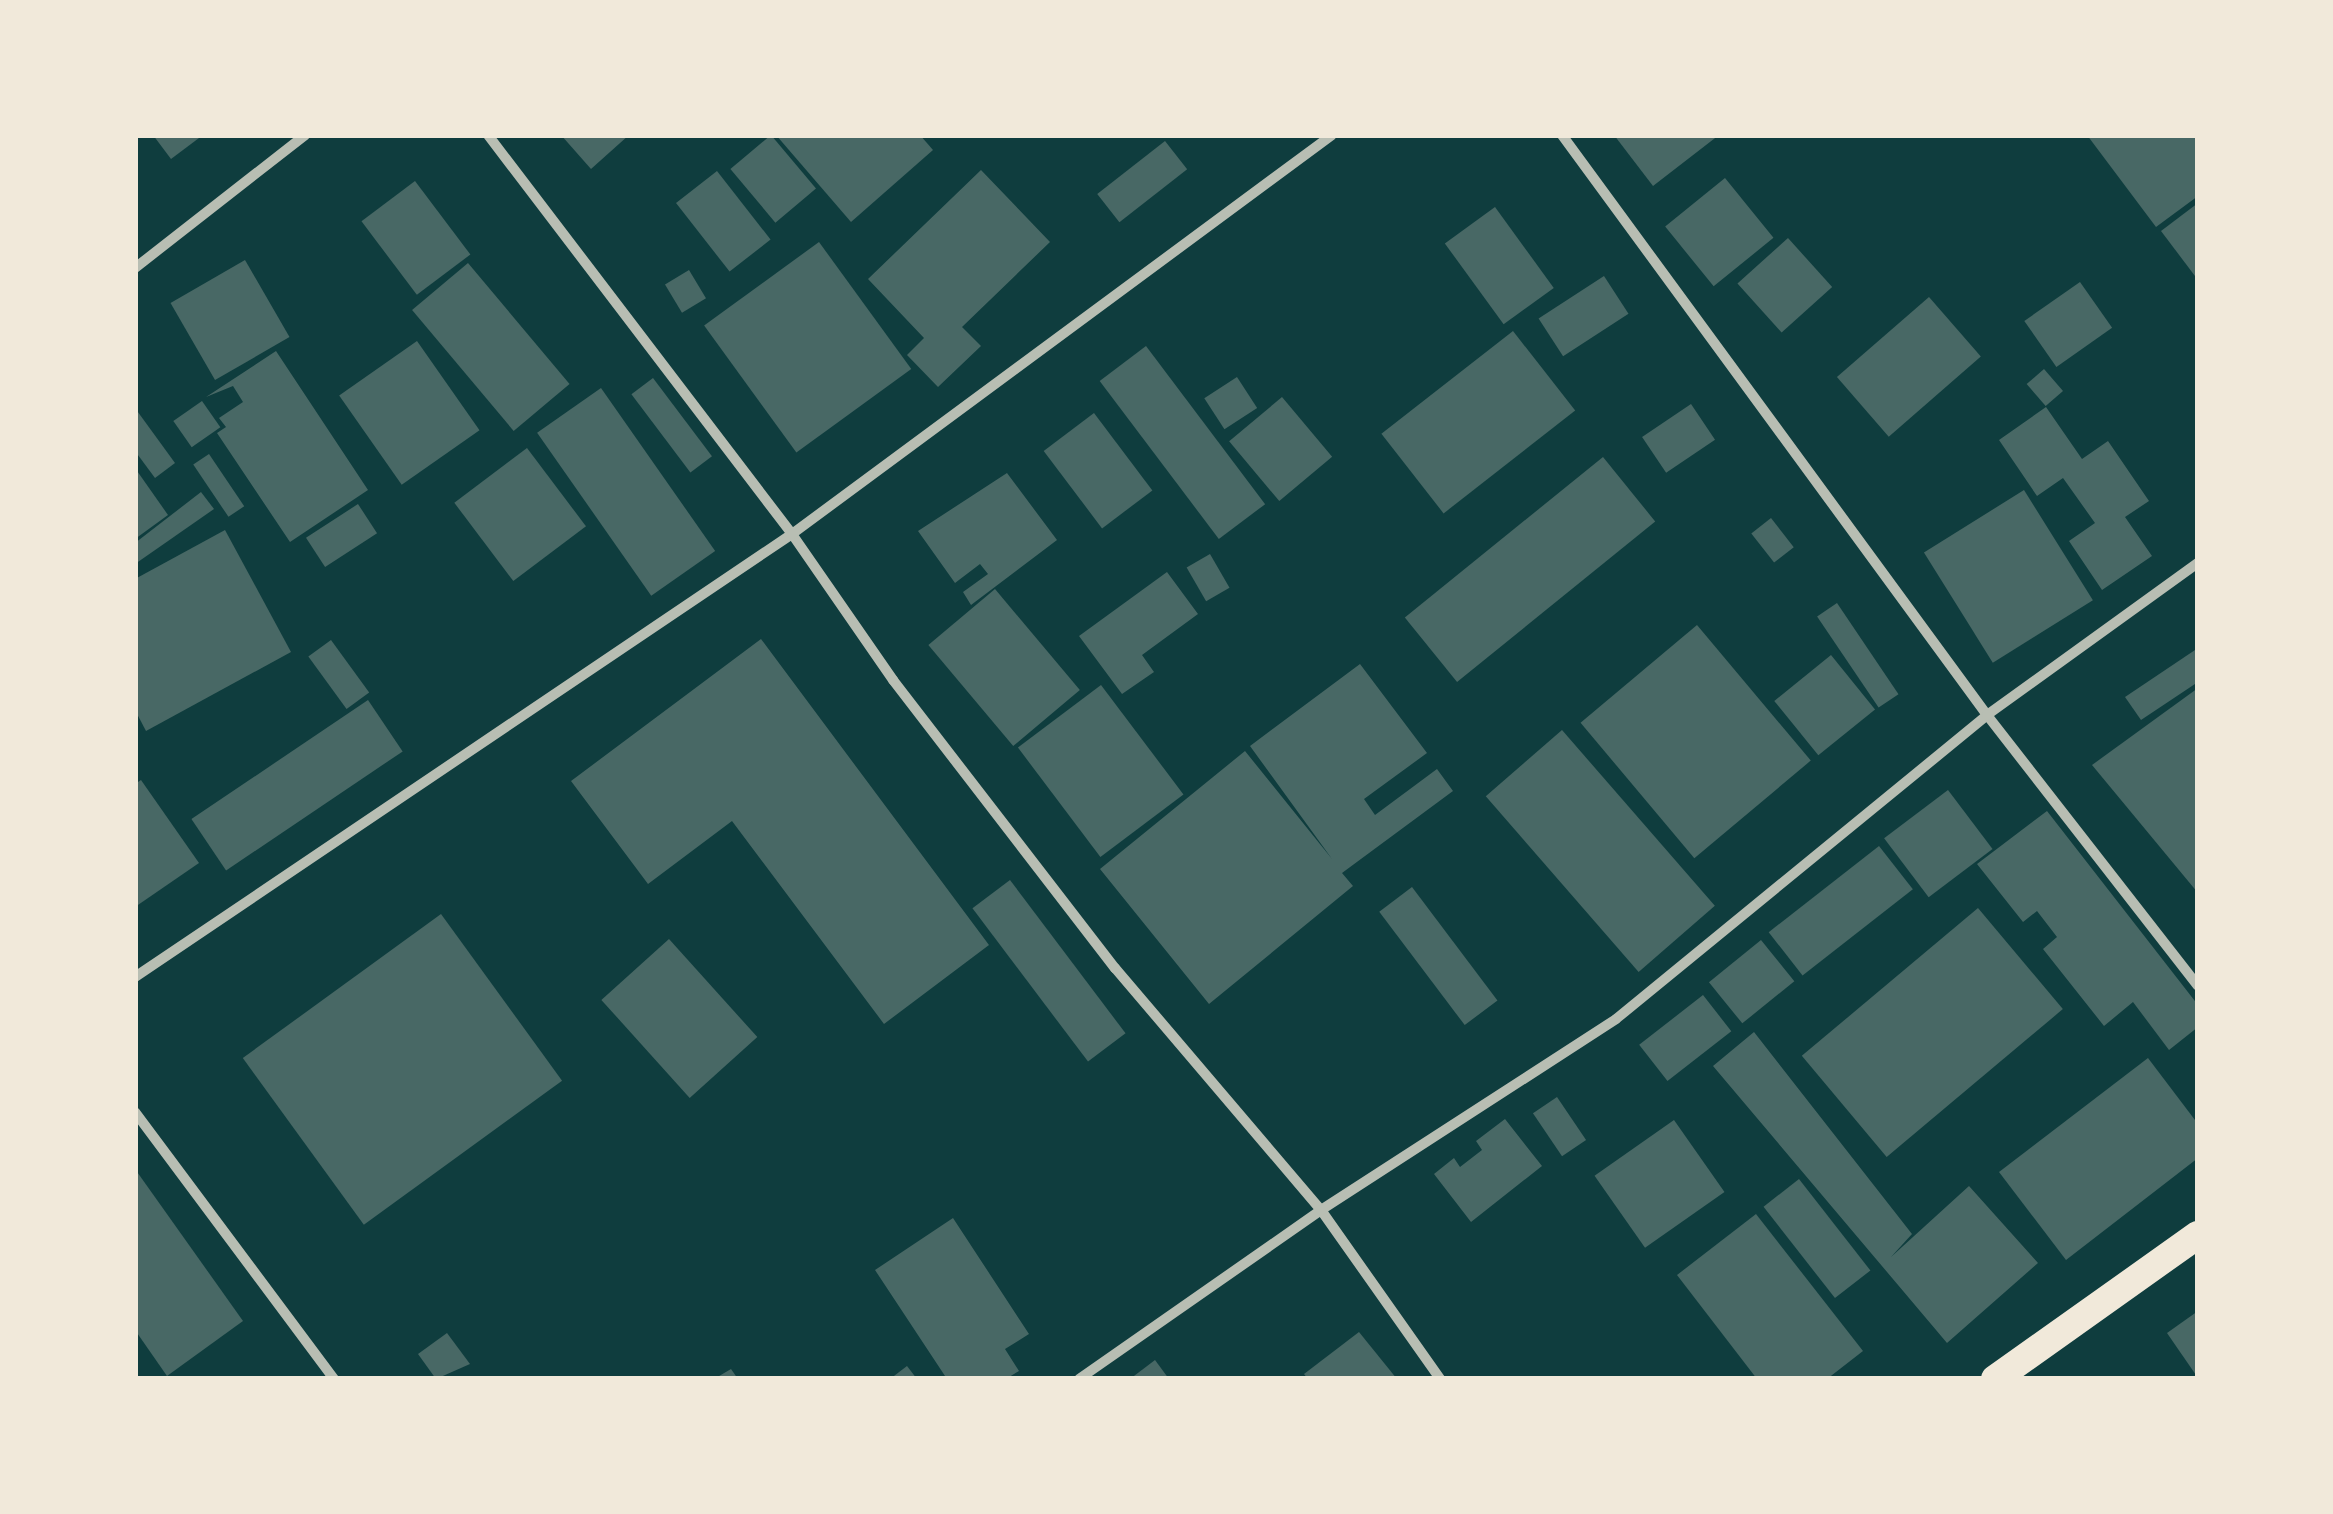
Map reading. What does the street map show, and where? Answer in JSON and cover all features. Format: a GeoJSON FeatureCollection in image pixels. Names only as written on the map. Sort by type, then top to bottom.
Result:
{"type":"FeatureCollection","features":[{"type":"Feature","properties":{"kind":"highway"},"geometry":{"type":"LineString","coordinates":[[1995,1379],[2198,1235]]}},
{"type":"Feature","properties":{"kind":"street"},"geometry":{"type":"LineString","coordinates":[[135,268],[305,135]]}},
{"type":"Feature","properties":{"kind":"street"},"geometry":{"type":"LineString","coordinates":[[488,135],[792,534],[893,680],[1104,953],[1321,1210],[1440,1379]]}},
{"type":"Feature","properties":{"kind":"street"},"geometry":{"type":"LineString","coordinates":[[135,977],[792,534],[1332,135]]}},
{"type":"Feature","properties":{"kind":"street"},"geometry":{"type":"LineString","coordinates":[[1562,135],[1988,715],[2198,986]]}},
{"type":"Feature","properties":{"kind":"street"},"geometry":{"type":"LineString","coordinates":[[1078,1379],[1321,1210],[1616,1020],[1988,715],[2198,563]]}},
{"type":"Feature","properties":{"kind":"street"},"geometry":{"type":"LineString","coordinates":[[135,1112],[334,1379]]}},
{"type":"Feature","properties":{"kind":"building"},"geometry":{"type":"Polygon","coordinates":[[[153,135],[203,135],[171,159],[153,135]]]}},
{"type":"Feature","properties":{"kind":"building"},"geometry":{"type":"Polygon","coordinates":[[[561,135],[629,135],[591,169],[561,135]]]}},
{"type":"Feature","properties":{"kind":"building"},"geometry":{"type":"Polygon","coordinates":[[[771,135],[816,189],[775,223],[730,169],[771,135]]]}},
{"type":"Feature","properties":{"kind":"building"},"geometry":{"type":"Polygon","coordinates":[[[776,135],[920,135],[933,150],[851,222],[776,135]]]}},
{"type":"Feature","properties":{"kind":"building"},"geometry":{"type":"Polygon","coordinates":[[[1614,135],[1719,135],[1653,186],[1614,135]]]}},
{"type":"Feature","properties":{"kind":"building"},"geometry":{"type":"Polygon","coordinates":[[[2087,135],[2198,135],[2198,196],[2156,227],[2087,135]]]}},
{"type":"Feature","properties":{"kind":"building"},"geometry":{"type":"Polygon","coordinates":[[[1165,141],[1187,169],[1119,222],[1097,194],[1165,141]]]}},
{"type":"Feature","properties":{"kind":"building"},"geometry":{"type":"Polygon","coordinates":[[[981,170],[1050,242],[962,327],[981,346],[938,387],[907,355],[924,338],[868,279],[981,170]]]}},
{"type":"Feature","properties":{"kind":"building"},"geometry":{"type":"Polygon","coordinates":[[[717,171],[771,240],[730,272],[676,203],[717,171]]]}},
{"type":"Feature","properties":{"kind":"building"},"geometry":{"type":"Polygon","coordinates":[[[1725,178],[1773,238],[1714,286],[1665,226],[1725,178]]]}},
{"type":"Feature","properties":{"kind":"building"},"geometry":{"type":"Polygon","coordinates":[[[415,181],[470,254],[417,295],[361,221],[415,181]]]}},
{"type":"Feature","properties":{"kind":"building"},"geometry":{"type":"Polygon","coordinates":[[[2198,203],[2198,280],[2161,231],[2198,203]]]}},
{"type":"Feature","properties":{"kind":"building"},"geometry":{"type":"Polygon","coordinates":[[[1495,207],[1554,288],[1504,324],[1445,243],[1495,207]]]}},
{"type":"Feature","properties":{"kind":"building"},"geometry":{"type":"Polygon","coordinates":[[[1788,238],[1832,287],[1782,333],[1737,284],[1788,238]]]}},
{"type":"Feature","properties":{"kind":"building"},"geometry":{"type":"Polygon","coordinates":[[[819,242],[911,369],[796,452],[704,325],[819,242]]]}},
{"type":"Feature","properties":{"kind":"building"},"geometry":{"type":"Polygon","coordinates":[[[245,260],[290,337],[215,380],[171,303],[245,260]]]}},
{"type":"Feature","properties":{"kind":"building"},"geometry":{"type":"Polygon","coordinates":[[[468,263],[570,384],[514,431],[412,310],[468,263]]]}},
{"type":"Feature","properties":{"kind":"building"},"geometry":{"type":"Polygon","coordinates":[[[689,270],[706,298],[682,313],[665,284],[689,270]]]}},
{"type":"Feature","properties":{"kind":"building"},"geometry":{"type":"Polygon","coordinates":[[[1604,276],[1629,314],[1563,356],[1539,318],[1604,276]]]}},
{"type":"Feature","properties":{"kind":"building"},"geometry":{"type":"Polygon","coordinates":[[[2080,282],[2112,328],[2056,367],[2024,321],[2080,282]]]}},
{"type":"Feature","properties":{"kind":"building"},"geometry":{"type":"Polygon","coordinates":[[[1929,297],[1981,357],[1889,437],[1837,377],[1929,297]]]}},
{"type":"Feature","properties":{"kind":"building"},"geometry":{"type":"Polygon","coordinates":[[[1513,331],[1575,411],[1444,513],[1381,434],[1513,331]]]}},
{"type":"Feature","properties":{"kind":"building"},"geometry":{"type":"Polygon","coordinates":[[[417,341],[480,430],[402,485],[339,395],[417,341]]]}},
{"type":"Feature","properties":{"kind":"building"},"geometry":{"type":"Polygon","coordinates":[[[1146,346],[1265,504],[1219,539],[1100,381],[1146,346]]]}},
{"type":"Feature","properties":{"kind":"building"},"geometry":{"type":"Polygon","coordinates":[[[276,351],[368,490],[290,542],[217,433],[226,427],[219,418],[243,402],[233,386],[206,397],[276,351]]]}},
{"type":"Feature","properties":{"kind":"building"},"geometry":{"type":"Polygon","coordinates":[[[2044,369],[2063,391],[2046,406],[2027,384],[2044,369]]]}},
{"type":"Feature","properties":{"kind":"building"},"geometry":{"type":"Polygon","coordinates":[[[1237,377],[1257,408],[1224,429],[1204,398],[1237,377]]]}},
{"type":"Feature","properties":{"kind":"building"},"geometry":{"type":"Polygon","coordinates":[[[653,378],[712,456],[690,473],[631,394],[653,378]]]}},
{"type":"Feature","properties":{"kind":"building"},"geometry":{"type":"Polygon","coordinates":[[[601,388],[715,551],[651,596],[537,433],[601,388]]]}},
{"type":"Feature","properties":{"kind":"building"},"geometry":{"type":"Polygon","coordinates":[[[1282,397],[1332,457],[1279,501],[1229,441],[1282,397]]]}},
{"type":"Feature","properties":{"kind":"building"},"geometry":{"type":"Polygon","coordinates":[[[202,401],[220,427],[192,447],[173,421],[202,401]]]}},
{"type":"Feature","properties":{"kind":"building"},"geometry":{"type":"Polygon","coordinates":[[[1691,404],[1715,440],[1666,473],[1642,437],[1691,404]]]}},
{"type":"Feature","properties":{"kind":"building"},"geometry":{"type":"Polygon","coordinates":[[[2046,407],[2082,459],[2108,441],[2149,501],[2125,517],[2152,556],[2102,590],[2069,541],[2095,523],[2063,478],[2037,496],[1999,440],[2046,407]]]}},
{"type":"Feature","properties":{"kind":"building"},"geometry":{"type":"Polygon","coordinates":[[[135,408],[175,463],[155,478],[135,451],[135,408]]]}},
{"type":"Feature","properties":{"kind":"building"},"geometry":{"type":"Polygon","coordinates":[[[1094,413],[1152,490],[1102,528],[1044,451],[1094,413]]]}},
{"type":"Feature","properties":{"kind":"building"},"geometry":{"type":"Polygon","coordinates":[[[527,448],[586,526],[513,581],[454,503],[527,448]]]}},
{"type":"Feature","properties":{"kind":"building"},"geometry":{"type":"Polygon","coordinates":[[[209,454],[244,506],[228,517],[193,465],[209,454]]]}},
{"type":"Feature","properties":{"kind":"building"},"geometry":{"type":"Polygon","coordinates":[[[1603,457],[1655,522],[1457,682],[1405,617],[1603,457]]]}},
{"type":"Feature","properties":{"kind":"building"},"geometry":{"type":"Polygon","coordinates":[[[135,468],[168,515],[135,539],[135,468]]]}},
{"type":"Feature","properties":{"kind":"building"},"geometry":{"type":"Polygon","coordinates":[[[1007,473],[1057,540],[971,605],[963,592],[988,574],[980,564],[955,583],[918,531],[1007,473]]]}},
{"type":"Feature","properties":{"kind":"building"},"geometry":{"type":"Polygon","coordinates":[[[2024,490],[2093,600],[1993,663],[1924,553],[2024,490]]]}},
{"type":"Feature","properties":{"kind":"building"},"geometry":{"type":"Polygon","coordinates":[[[201,492],[214,509],[135,564],[135,543],[201,492]]]}},
{"type":"Feature","properties":{"kind":"building"},"geometry":{"type":"Polygon","coordinates":[[[358,504],[377,533],[325,567],[306,538],[358,504]]]}},
{"type":"Feature","properties":{"kind":"building"},"geometry":{"type":"Polygon","coordinates":[[[1771,518],[1794,547],[1774,563],[1751,533],[1771,518]]]}},
{"type":"Feature","properties":{"kind":"building"},"geometry":{"type":"Polygon","coordinates":[[[225,530],[291,652],[146,731],[135,710],[135,579],[225,530]]]}},
{"type":"Feature","properties":{"kind":"building"},"geometry":{"type":"Polygon","coordinates":[[[1210,554],[1230,588],[1206,601],[1187,568],[1210,554]]]}},
{"type":"Feature","properties":{"kind":"building"},"geometry":{"type":"Polygon","coordinates":[[[1167,572],[1198,614],[1142,655],[1154,672],[1122,694],[1079,636],[1167,572]]]}},
{"type":"Feature","properties":{"kind":"building"},"geometry":{"type":"Polygon","coordinates":[[[995,589],[1080,690],[1013,746],[928,645],[995,589]]]}},
{"type":"Feature","properties":{"kind":"building"},"geometry":{"type":"Polygon","coordinates":[[[1837,603],[1899,694],[1879,708],[1817,616],[1837,603]]]}},
{"type":"Feature","properties":{"kind":"building"},"geometry":{"type":"Polygon","coordinates":[[[1697,625],[1811,761],[1694,858],[1581,723],[1697,625]]]}},
{"type":"Feature","properties":{"kind":"building"},"geometry":{"type":"Polygon","coordinates":[[[761,639],[989,945],[884,1024],[732,821],[648,884],[571,781],[761,639]]]}},
{"type":"Feature","properties":{"kind":"building"},"geometry":{"type":"Polygon","coordinates":[[[331,640],[369,693],[347,709],[308,656],[331,640]]]}},
{"type":"Feature","properties":{"kind":"building"},"geometry":{"type":"Polygon","coordinates":[[[2198,648],[2198,682],[2141,720],[2125,697],[2198,648]]]}},
{"type":"Feature","properties":{"kind":"building"},"geometry":{"type":"Polygon","coordinates":[[[1831,655],[1875,709],[1818,755],[1774,701],[1831,655]]]}},
{"type":"Feature","properties":{"kind":"building"},"geometry":{"type":"Polygon","coordinates":[[[1360,664],[1427,753],[1364,799],[1375,815],[1437,769],[1453,791],[1342,873],[1353,886],[1209,1004],[1100,869],[1245,751],[1332,859],[1250,746],[1360,664]]]}},
{"type":"Feature","properties":{"kind":"building"},"geometry":{"type":"Polygon","coordinates":[[[1101,685],[1183,794],[1100,857],[1018,748],[1101,685]]]}},
{"type":"Feature","properties":{"kind":"building"},"geometry":{"type":"Polygon","coordinates":[[[2198,688],[2198,893],[2092,765],[2198,688]]]}},
{"type":"Feature","properties":{"kind":"building"},"geometry":{"type":"Polygon","coordinates":[[[368,700],[403,751],[226,871],[191,819],[368,700]]]}},
{"type":"Feature","properties":{"kind":"building"},"geometry":{"type":"Polygon","coordinates":[[[1562,730],[1715,906],[1639,972],[1486,796],[1562,730]]]}},
{"type":"Feature","properties":{"kind":"building"},"geometry":{"type":"Polygon","coordinates":[[[141,780],[199,863],[135,907],[135,784],[141,780]]]}},
{"type":"Feature","properties":{"kind":"building"},"geometry":{"type":"Polygon","coordinates":[[[1948,790],[1993,849],[1929,897],[1884,838],[1948,790]]]}},
{"type":"Feature","properties":{"kind":"building"},"geometry":{"type":"Polygon","coordinates":[[[2047,811],[2198,1005],[2198,1027],[2169,1050],[2133,1002],[2104,1026],[2043,949],[2057,937],[2037,911],[2023,922],[1977,864],[2047,811]]]}},
{"type":"Feature","properties":{"kind":"building"},"geometry":{"type":"Polygon","coordinates":[[[1879,846],[1913,889],[1803,976],[1769,932],[1879,846]]]}},
{"type":"Feature","properties":{"kind":"building"},"geometry":{"type":"Polygon","coordinates":[[[1010,880],[1126,1033],[1088,1062],[972,908],[1010,880]]]}},
{"type":"Feature","properties":{"kind":"building"},"geometry":{"type":"Polygon","coordinates":[[[1412,887],[1497,1000],[1465,1025],[1379,912],[1412,887]]]}},
{"type":"Feature","properties":{"kind":"building"},"geometry":{"type":"Polygon","coordinates":[[[1978,908],[2063,1009],[1887,1157],[1802,1056],[1978,908]]]}},
{"type":"Feature","properties":{"kind":"building"},"geometry":{"type":"Polygon","coordinates":[[[441,914],[562,1081],[364,1225],[243,1058],[441,914]]]}},
{"type":"Feature","properties":{"kind":"building"},"geometry":{"type":"Polygon","coordinates":[[[669,939],[757,1037],[690,1098],[601,1000],[669,939]]]}},
{"type":"Feature","properties":{"kind":"building"},"geometry":{"type":"Polygon","coordinates":[[[1761,940],[1794,981],[1742,1023],[1709,982],[1761,940]]]}},
{"type":"Feature","properties":{"kind":"building"},"geometry":{"type":"Polygon","coordinates":[[[1703,995],[1731,1031],[1667,1081],[1639,1045],[1703,995]]]}},
{"type":"Feature","properties":{"kind":"building"},"geometry":{"type":"Polygon","coordinates":[[[1754,1032],[1912,1234],[1891,1257],[1969,1186],[2038,1263],[1947,1343],[1713,1066],[1754,1032]]]}},
{"type":"Feature","properties":{"kind":"building"},"geometry":{"type":"Polygon","coordinates":[[[2148,1058],[2198,1124],[2198,1158],[2066,1260],[1999,1172],[2148,1058]]]}},
{"type":"Feature","properties":{"kind":"building"},"geometry":{"type":"Polygon","coordinates":[[[1557,1097],[1586,1140],[1562,1156],[1533,1113],[1557,1097]]]}},
{"type":"Feature","properties":{"kind":"building"},"geometry":{"type":"Polygon","coordinates":[[[1505,1119],[1542,1166],[1471,1222],[1434,1174],[1454,1158],[1460,1167],[1482,1150],[1476,1141],[1505,1119]]]}},
{"type":"Feature","properties":{"kind":"building"},"geometry":{"type":"Polygon","coordinates":[[[1674,1120],[1724,1192],[1645,1248],[1595,1176],[1674,1120]]]}},
{"type":"Feature","properties":{"kind":"building"},"geometry":{"type":"Polygon","coordinates":[[[135,1169],[243,1321],[167,1376],[135,1330],[135,1169]]]}},
{"type":"Feature","properties":{"kind":"building"},"geometry":{"type":"Polygon","coordinates":[[[1799,1179],[1870,1270],[1835,1298],[1764,1207],[1799,1179]]]}},
{"type":"Feature","properties":{"kind":"building"},"geometry":{"type":"Polygon","coordinates":[[[1756,1214],[1863,1351],[1827,1379],[1757,1379],[1677,1275],[1756,1214]]]}},
{"type":"Feature","properties":{"kind":"building"},"geometry":{"type":"Polygon","coordinates":[[[953,1218],[1029,1334],[1005,1349],[1019,1371],[1006,1379],[947,1379],[875,1270],[953,1218]]]}},
{"type":"Feature","properties":{"kind":"building"},"geometry":{"type":"Polygon","coordinates":[[[2198,1311],[2198,1378],[2167,1333],[2198,1311]]]}},
{"type":"Feature","properties":{"kind":"building"},"geometry":{"type":"Polygon","coordinates":[[[1359,1332],[1397,1379],[1308,1379],[1304,1374],[1359,1332]]]}},
{"type":"Feature","properties":{"kind":"building"},"geometry":{"type":"Polygon","coordinates":[[[447,1333],[470,1364],[436,1379],[418,1354],[447,1333]]]}},
{"type":"Feature","properties":{"kind":"building"},"geometry":{"type":"Polygon","coordinates":[[[1155,1360],[1169,1379],[1130,1379],[1155,1360]]]}},
{"type":"Feature","properties":{"kind":"building"},"geometry":{"type":"Polygon","coordinates":[[[907,1366],[917,1379],[890,1379],[907,1366]]]}},
{"type":"Feature","properties":{"kind":"building"},"geometry":{"type":"Polygon","coordinates":[[[731,1369],[738,1379],[714,1379],[731,1369]]]}}]}
